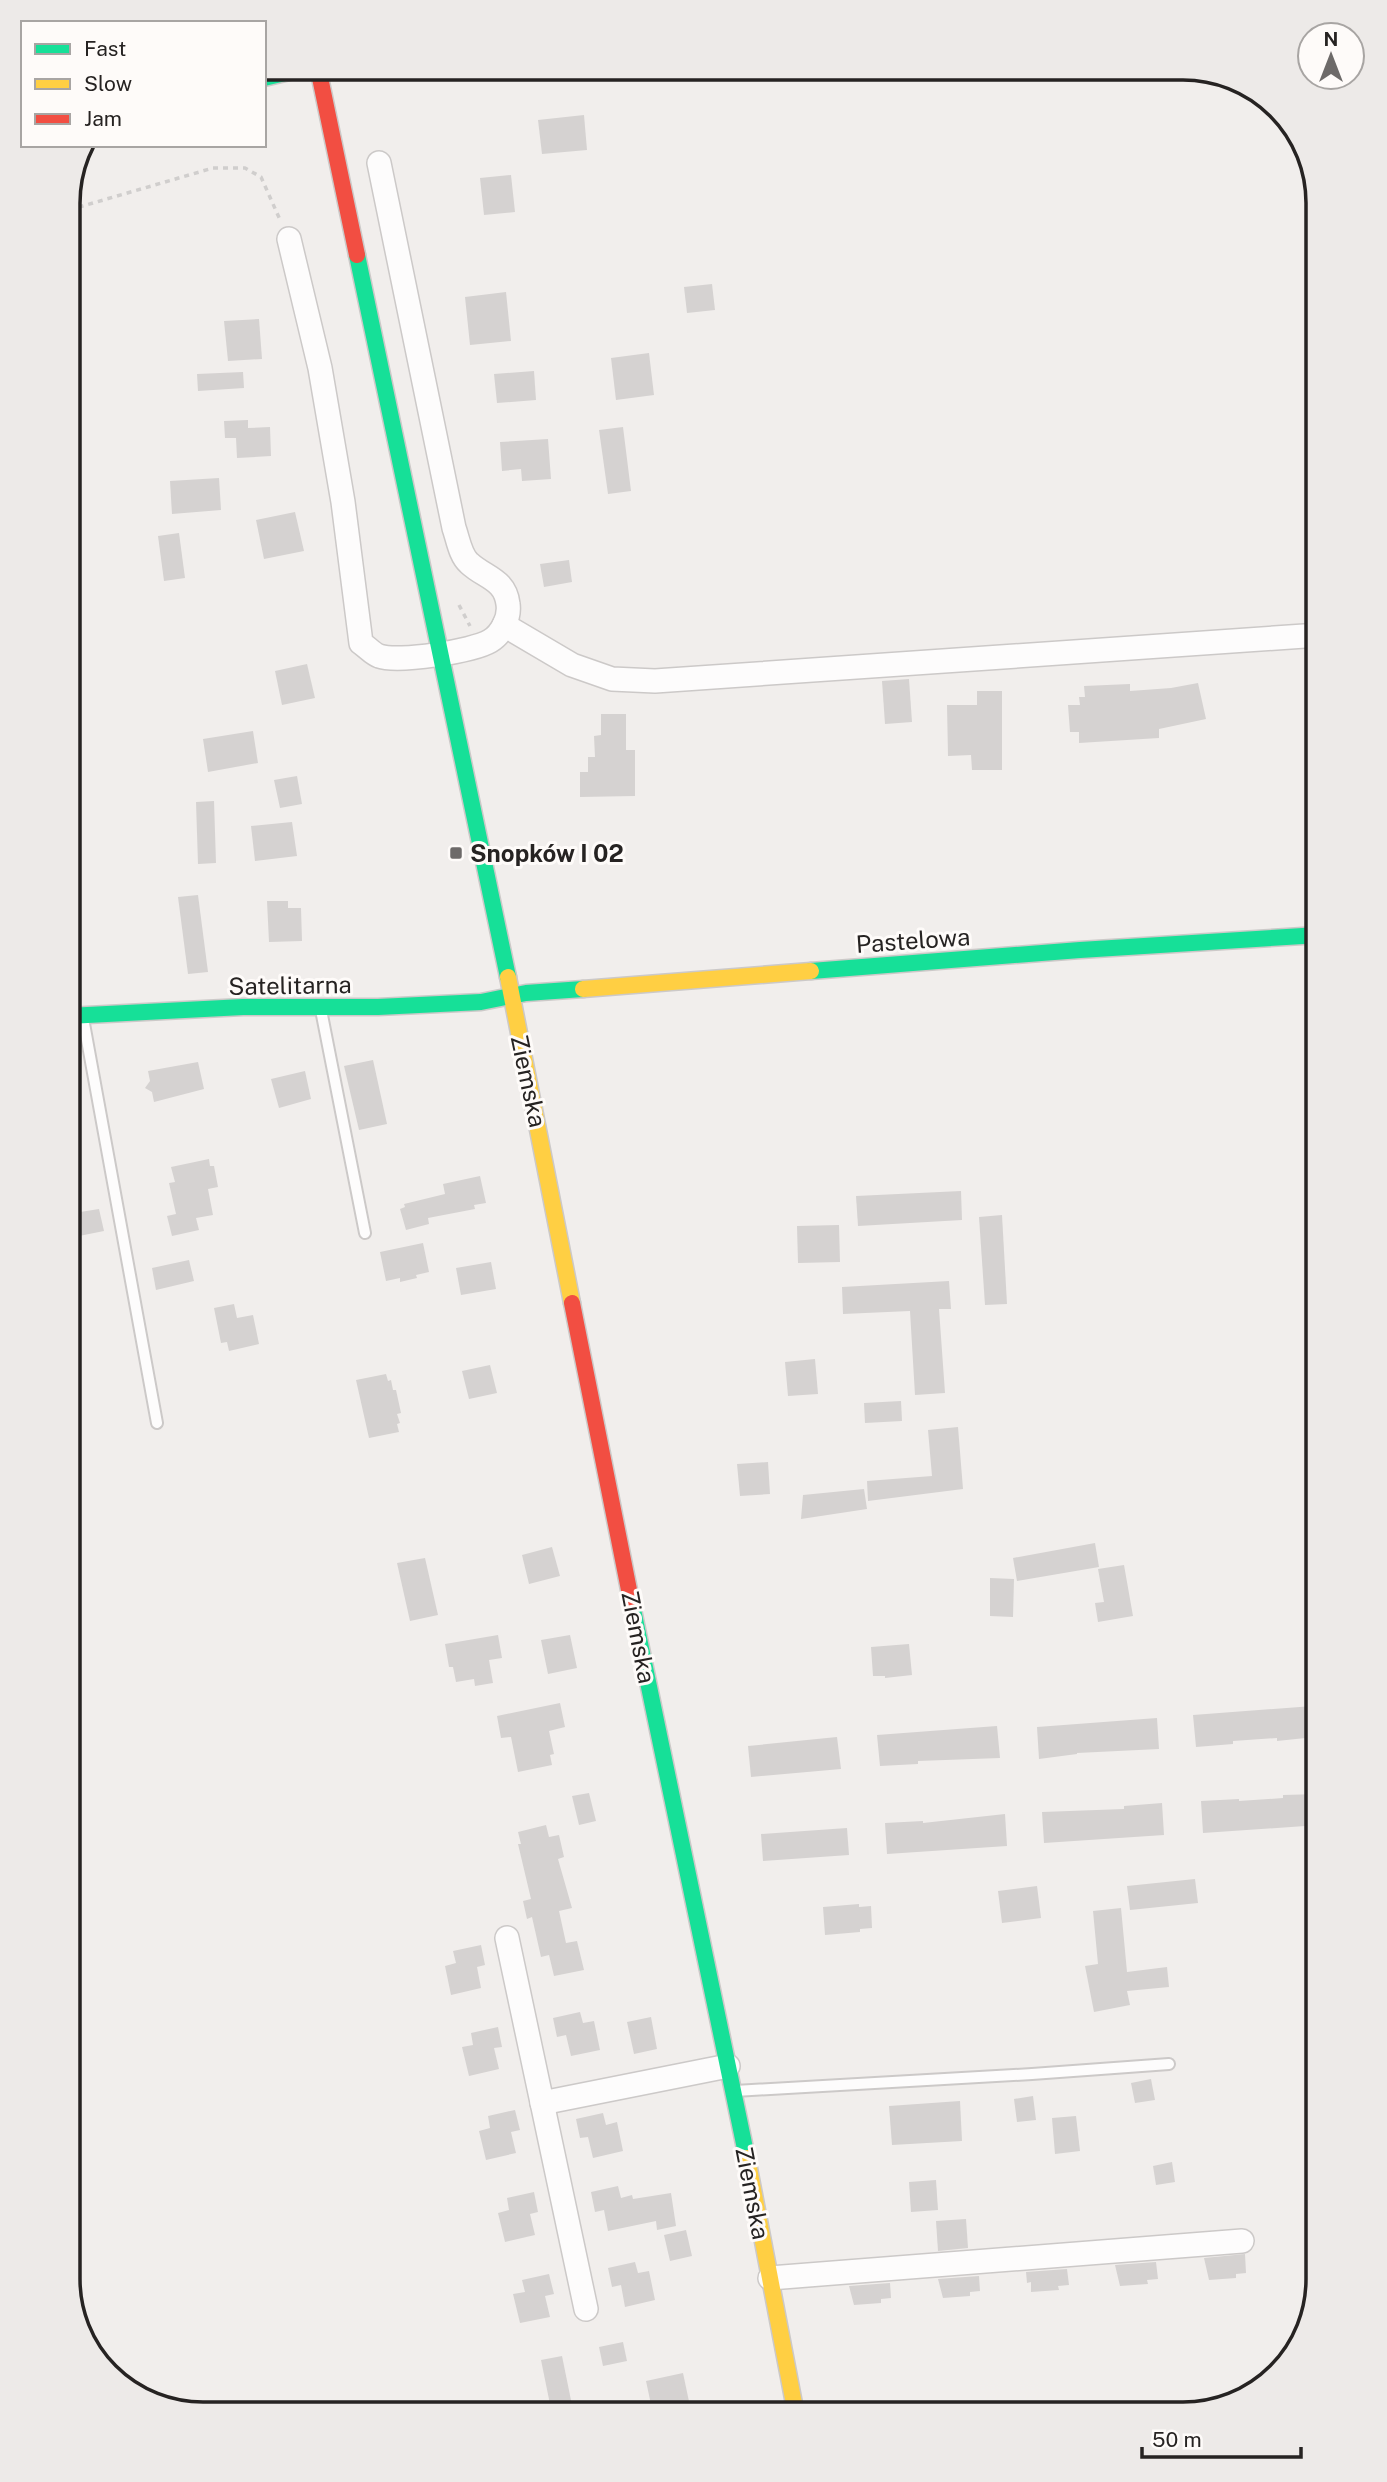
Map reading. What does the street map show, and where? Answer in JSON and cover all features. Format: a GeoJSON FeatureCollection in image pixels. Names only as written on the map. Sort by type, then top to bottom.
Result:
{"type":"FeatureCollection","features":[{"type":"Feature","properties":{"kind":"main road","name":"Ziemska"},"geometry":{"type":"LineString","coordinates":[[320,80],[511,996],[656,1727],[734,2091],[794,2402]]}},
{"type":"Feature","properties":{"kind":"main road","name":"Pastelowa"},"geometry":{"type":"LineString","coordinates":[[511,996],[1080,950],[1306,936]]}},
{"type":"Feature","properties":{"kind":"main road","name":"Satelitarna"},"geometry":{"type":"LineString","coordinates":[[81,1015],[243,1007],[378,1007],[481,1002],[511,996]]}},
{"type":"Feature","properties":{"kind":"street"},"geometry":{"type":"LineString","coordinates":[[289,239],[320,368],[343,502],[362,643],[378,656],[402,659],[479,646],[494,639],[504,625],[509,608],[506,592],[495,579],[467,562],[454,528],[379,163]]}},
{"type":"Feature","properties":{"kind":"street"},"geometry":{"type":"LineString","coordinates":[[504,625],[572,665],[611,679],[655,681],[944,667],[1306,636]]}},
{"type":"Feature","properties":{"kind":"street"},"geometry":{"type":"LineString","coordinates":[[507,1938],[586,2309]]}},
{"type":"Feature","properties":{"kind":"street"},"geometry":{"type":"LineString","coordinates":[[542,2103],[728,2066]]}},
{"type":"Feature","properties":{"kind":"street"},"geometry":{"type":"LineString","coordinates":[[770,2278],[1242,2241]]}},
{"type":"Feature","properties":{"kind":"lane"},"geometry":{"type":"LineString","coordinates":[[320,1007],[365,1233]]}},
{"type":"Feature","properties":{"kind":"lane"},"geometry":{"type":"LineString","coordinates":[[81,1042],[158,1423]]}},
{"type":"Feature","properties":{"kind":"lane"},"geometry":{"type":"LineString","coordinates":[[734,2091],[1169,2064]]}},
{"type":"Feature","properties":{"kind":"path"},"geometry":{"type":"LineString","coordinates":[[81,207],[213,168],[244,168],[261,177],[289,239]]}},
{"type":"Feature","properties":{"kind":"building"},"geometry":{"type":"Polygon","coordinates":[[[584,115],[587,150],[542,154],[538,120],[584,115]]]}},
{"type":"Feature","properties":{"kind":"building"},"geometry":{"type":"Polygon","coordinates":[[[511,175],[515,212],[484,215],[480,178],[511,175]]]}},
{"type":"Feature","properties":{"kind":"building"},"geometry":{"type":"Polygon","coordinates":[[[712,284],[715,310],[687,313],[684,287],[712,284]]]}},
{"type":"Feature","properties":{"kind":"building"},"geometry":{"type":"Polygon","coordinates":[[[506,292],[511,341],[470,345],[465,297],[506,292]]]}},
{"type":"Feature","properties":{"kind":"building"},"geometry":{"type":"Polygon","coordinates":[[[259,319],[262,359],[228,361],[224,321],[259,319]]]}},
{"type":"Feature","properties":{"kind":"building"},"geometry":{"type":"Polygon","coordinates":[[[649,353],[654,395],[616,400],[611,358],[649,353]]]}},
{"type":"Feature","properties":{"kind":"building"},"geometry":{"type":"Polygon","coordinates":[[[534,371],[536,400],[497,403],[494,374],[534,371]]]}},
{"type":"Feature","properties":{"kind":"building"},"geometry":{"type":"Polygon","coordinates":[[[243,372],[244,388],[198,391],[197,374],[243,372]]]}},
{"type":"Feature","properties":{"kind":"building"},"geometry":{"type":"Polygon","coordinates":[[[248,420],[248,428],[270,427],[271,456],[237,458],[236,438],[225,438],[224,421],[248,420]]]}},
{"type":"Feature","properties":{"kind":"building"},"geometry":{"type":"Polygon","coordinates":[[[623,427],[631,491],[608,494],[599,430],[623,427]]]}},
{"type":"Feature","properties":{"kind":"building"},"geometry":{"type":"Polygon","coordinates":[[[548,439],[551,479],[522,481],[521,469],[502,471],[500,442],[548,439]]]}},
{"type":"Feature","properties":{"kind":"building"},"geometry":{"type":"Polygon","coordinates":[[[219,478],[221,510],[172,514],[170,481],[219,478]]]}},
{"type":"Feature","properties":{"kind":"building"},"geometry":{"type":"Polygon","coordinates":[[[295,512],[304,551],[264,559],[256,520],[295,512]]]}},
{"type":"Feature","properties":{"kind":"building"},"geometry":{"type":"Polygon","coordinates":[[[179,533],[185,578],[164,581],[158,536],[179,533]]]}},
{"type":"Feature","properties":{"kind":"building"},"geometry":{"type":"Polygon","coordinates":[[[569,560],[572,582],[544,587],[540,564],[569,560]]]}},
{"type":"Feature","properties":{"kind":"building"},"geometry":{"type":"Polygon","coordinates":[[[307,664],[315,698],[282,705],[275,671],[307,664]]]}},
{"type":"Feature","properties":{"kind":"building"},"geometry":{"type":"Polygon","coordinates":[[[909,679],[912,722],[885,724],[882,681],[909,679]]]}},
{"type":"Feature","properties":{"kind":"building"},"geometry":{"type":"Polygon","coordinates":[[[1198,683],[1206,719],[1159,729],[1159,738],[1079,743],[1079,732],[1070,732],[1068,705],[1080,705],[1079,697],[1085,697],[1084,686],[1130,684],[1130,691],[1198,683]]]}},
{"type":"Feature","properties":{"kind":"building"},"geometry":{"type":"Polygon","coordinates":[[[977,691],[1002,691],[1002,770],[972,770],[971,755],[948,756],[947,705],[977,705],[977,691]]]}},
{"type":"Feature","properties":{"kind":"building"},"geometry":{"type":"Polygon","coordinates":[[[601,714],[626,714],[626,750],[635,750],[635,796],[580,797],[580,772],[588,772],[588,757],[595,757],[594,736],[601,735],[601,714]]]}},
{"type":"Feature","properties":{"kind":"building"},"geometry":{"type":"Polygon","coordinates":[[[253,731],[258,763],[208,772],[203,739],[253,731]]]}},
{"type":"Feature","properties":{"kind":"building"},"geometry":{"type":"Polygon","coordinates":[[[297,776],[302,804],[280,808],[274,780],[297,776]]]}},
{"type":"Feature","properties":{"kind":"building"},"geometry":{"type":"Polygon","coordinates":[[[214,801],[216,863],[198,864],[196,802],[214,801]]]}},
{"type":"Feature","properties":{"kind":"building"},"geometry":{"type":"Polygon","coordinates":[[[292,822],[297,856],[255,861],[251,826],[292,822]]]}},
{"type":"Feature","properties":{"kind":"building"},"geometry":{"type":"Polygon","coordinates":[[[198,895],[208,972],[188,974],[178,897],[198,895]]]}},
{"type":"Feature","properties":{"kind":"building"},"geometry":{"type":"Polygon","coordinates":[[[267,901],[288,901],[288,908],[301,908],[302,941],[269,942],[267,901]]]}},
{"type":"Feature","properties":{"kind":"building"},"geometry":{"type":"Polygon","coordinates":[[[373,1060],[387,1124],[359,1130],[344,1066],[373,1060]]]}},
{"type":"Feature","properties":{"kind":"building"},"geometry":{"type":"Polygon","coordinates":[[[198,1062],[204,1089],[154,1102],[152,1092],[145,1088],[150,1081],[148,1071],[198,1062]]]}},
{"type":"Feature","properties":{"kind":"building"},"geometry":{"type":"Polygon","coordinates":[[[305,1071],[311,1099],[279,1108],[271,1079],[305,1071]]]}},
{"type":"Feature","properties":{"kind":"building"},"geometry":{"type":"Polygon","coordinates":[[[209,1159],[210,1166],[214,1166],[218,1187],[208,1189],[213,1215],[196,1218],[199,1230],[172,1236],[167,1216],[176,1214],[169,1183],[175,1182],[171,1167],[209,1159]]]}},
{"type":"Feature","properties":{"kind":"building"},"geometry":{"type":"Polygon","coordinates":[[[480,1176],[486,1203],[474,1205],[475,1209],[428,1218],[429,1224],[406,1230],[400,1209],[405,1207],[404,1204],[445,1194],[443,1184],[480,1176]]]}},
{"type":"Feature","properties":{"kind":"building"},"geometry":{"type":"Polygon","coordinates":[[[961,1191],[962,1220],[858,1226],[856,1196],[961,1191]]]}},
{"type":"Feature","properties":{"kind":"building"},"geometry":{"type":"Polygon","coordinates":[[[99,1209],[104,1231],[81,1236],[81,1212],[99,1209]]]}},
{"type":"Feature","properties":{"kind":"building"},"geometry":{"type":"Polygon","coordinates":[[[1002,1215],[1007,1304],[985,1305],[979,1217],[1002,1215]]]}},
{"type":"Feature","properties":{"kind":"building"},"geometry":{"type":"Polygon","coordinates":[[[839,1225],[840,1262],[798,1263],[797,1226],[839,1225]]]}},
{"type":"Feature","properties":{"kind":"building"},"geometry":{"type":"Polygon","coordinates":[[[423,1243],[429,1272],[400,1282],[400,1278],[386,1281],[380,1252],[423,1243]]]}},
{"type":"Feature","properties":{"kind":"building"},"geometry":{"type":"Polygon","coordinates":[[[189,1260],[194,1281],[156,1290],[152,1268],[189,1260]]]}},
{"type":"Feature","properties":{"kind":"building"},"geometry":{"type":"Polygon","coordinates":[[[491,1262],[496,1289],[461,1295],[456,1268],[491,1262]]]}},
{"type":"Feature","properties":{"kind":"building"},"geometry":{"type":"Polygon","coordinates":[[[949,1281],[951,1309],[939,1309],[945,1393],[915,1395],[910,1311],[843,1314],[842,1287],[949,1281]]]}},
{"type":"Feature","properties":{"kind":"building"},"geometry":{"type":"Polygon","coordinates":[[[234,1304],[237,1318],[253,1315],[259,1344],[229,1351],[227,1342],[221,1343],[214,1308],[234,1304]]]}},
{"type":"Feature","properties":{"kind":"building"},"geometry":{"type":"Polygon","coordinates":[[[815,1359],[818,1394],[788,1396],[785,1362],[815,1359]]]}},
{"type":"Feature","properties":{"kind":"building"},"geometry":{"type":"Polygon","coordinates":[[[490,1365],[497,1393],[469,1399],[462,1371],[490,1365]]]}},
{"type":"Feature","properties":{"kind":"building"},"geometry":{"type":"Polygon","coordinates":[[[386,1374],[388,1381],[391,1380],[393,1390],[396,1390],[401,1413],[397,1414],[399,1432],[369,1438],[356,1380],[386,1374]]]}},
{"type":"Feature","properties":{"kind":"building"},"geometry":{"type":"Polygon","coordinates":[[[901,1401],[902,1421],[865,1423],[864,1403],[901,1401]]]}},
{"type":"Feature","properties":{"kind":"building"},"geometry":{"type":"Polygon","coordinates":[[[958,1427],[963,1489],[868,1501],[867,1481],[932,1476],[928,1430],[958,1427]]]}},
{"type":"Feature","properties":{"kind":"building"},"geometry":{"type":"Polygon","coordinates":[[[768,1462],[770,1494],[740,1496],[737,1464],[768,1462]]]}},
{"type":"Feature","properties":{"kind":"building"},"geometry":{"type":"Polygon","coordinates":[[[864,1489],[867,1509],[801,1519],[803,1495],[864,1489]]]}},
{"type":"Feature","properties":{"kind":"building"},"geometry":{"type":"Polygon","coordinates":[[[1095,1543],[1099,1567],[1017,1581],[1013,1558],[1095,1543]]]}},
{"type":"Feature","properties":{"kind":"building"},"geometry":{"type":"Polygon","coordinates":[[[552,1547],[560,1576],[529,1584],[522,1555],[552,1547]]]}},
{"type":"Feature","properties":{"kind":"building"},"geometry":{"type":"Polygon","coordinates":[[[425,1558],[438,1615],[410,1621],[397,1563],[425,1558]]]}},
{"type":"Feature","properties":{"kind":"building"},"geometry":{"type":"Polygon","coordinates":[[[1124,1565],[1133,1616],[1098,1622],[1095,1603],[1104,1602],[1098,1569],[1124,1565]]]}},
{"type":"Feature","properties":{"kind":"building"},"geometry":{"type":"Polygon","coordinates":[[[990,1578],[1014,1579],[1013,1617],[990,1616],[990,1578]]]}},
{"type":"Feature","properties":{"kind":"building"},"geometry":{"type":"Polygon","coordinates":[[[498,1635],[502,1658],[489,1660],[493,1683],[475,1686],[474,1679],[456,1682],[453,1667],[449,1667],[445,1644],[498,1635]]]}},
{"type":"Feature","properties":{"kind":"building"},"geometry":{"type":"Polygon","coordinates":[[[570,1635],[577,1668],[548,1674],[541,1640],[570,1635]]]}},
{"type":"Feature","properties":{"kind":"building"},"geometry":{"type":"Polygon","coordinates":[[[909,1644],[912,1675],[885,1678],[873,1676],[871,1647],[909,1644]]]}},
{"type":"Feature","properties":{"kind":"building"},"geometry":{"type":"Polygon","coordinates":[[[560,1703],[565,1727],[549,1731],[554,1754],[550,1755],[552,1765],[518,1772],[511,1737],[501,1738],[497,1716],[560,1703]]]}},
{"type":"Feature","properties":{"kind":"building"},"geometry":{"type":"Polygon","coordinates":[[[1306,1707],[1306,1738],[1233,1741],[1233,1744],[1196,1747],[1193,1715],[1306,1707]]]}},
{"type":"Feature","properties":{"kind":"building"},"geometry":{"type":"Polygon","coordinates":[[[1157,1718],[1159,1749],[1077,1753],[1039,1759],[1037,1727],[1157,1718]]]}},
{"type":"Feature","properties":{"kind":"building"},"geometry":{"type":"Polygon","coordinates":[[[997,1726],[1000,1758],[918,1761],[918,1764],[880,1766],[877,1735],[997,1726]]]}},
{"type":"Feature","properties":{"kind":"building"},"geometry":{"type":"Polygon","coordinates":[[[837,1737],[841,1769],[751,1777],[748,1746],[837,1737]]]}},
{"type":"Feature","properties":{"kind":"building"},"geometry":{"type":"Polygon","coordinates":[[[589,1793],[596,1821],[579,1825],[572,1796],[589,1793]]]}},
{"type":"Feature","properties":{"kind":"building"},"geometry":{"type":"Polygon","coordinates":[[[1306,1794],[1306,1826],[1203,1833],[1201,1801],[1283,1798],[1283,1795],[1306,1794]]]}},
{"type":"Feature","properties":{"kind":"building"},"geometry":{"type":"Polygon","coordinates":[[[1162,1803],[1164,1835],[1044,1843],[1042,1812],[1124,1809],[1124,1806],[1162,1803]]]}},
{"type":"Feature","properties":{"kind":"building"},"geometry":{"type":"Polygon","coordinates":[[[1005,1814],[1007,1846],[887,1854],[885,1823],[923,1823],[1005,1814]]]}},
{"type":"Feature","properties":{"kind":"building"},"geometry":{"type":"Polygon","coordinates":[[[546,1825],[549,1837],[559,1835],[564,1857],[558,1859],[572,1908],[559,1911],[566,1943],[577,1941],[584,1970],[554,1976],[549,1955],[541,1957],[532,1917],[527,1919],[523,1901],[531,1899],[518,1844],[521,1844],[518,1832],[546,1825]]]}},
{"type":"Feature","properties":{"kind":"building"},"geometry":{"type":"Polygon","coordinates":[[[847,1828],[849,1855],[763,1861],[761,1834],[847,1828]]]}},
{"type":"Feature","properties":{"kind":"building"},"geometry":{"type":"Polygon","coordinates":[[[1195,1879],[1198,1903],[1130,1910],[1127,1886],[1195,1879]]]}},
{"type":"Feature","properties":{"kind":"building"},"geometry":{"type":"Polygon","coordinates":[[[1037,1886],[1041,1918],[1002,1923],[998,1891],[1037,1886]]]}},
{"type":"Feature","properties":{"kind":"building"},"geometry":{"type":"Polygon","coordinates":[[[859,1904],[859,1907],[871,1906],[872,1928],[860,1929],[860,1932],[825,1935],[823,1907],[859,1904]]]}},
{"type":"Feature","properties":{"kind":"building"},"geometry":{"type":"Polygon","coordinates":[[[1121,1908],[1127,1972],[1167,1967],[1169,1987],[1127,1991],[1130,2005],[1094,2012],[1085,1966],[1098,1964],[1093,1911],[1121,1908]]]}},
{"type":"Feature","properties":{"kind":"building"},"geometry":{"type":"Polygon","coordinates":[[[481,1945],[485,1965],[477,1967],[481,1988],[451,1995],[445,1966],[456,1963],[453,1951],[481,1945]]]}},
{"type":"Feature","properties":{"kind":"building"},"geometry":{"type":"Polygon","coordinates":[[[580,2012],[583,2023],[594,2021],[600,2050],[571,2056],[566,2035],[557,2037],[553,2018],[580,2012]]]}},
{"type":"Feature","properties":{"kind":"building"},"geometry":{"type":"Polygon","coordinates":[[[651,2017],[657,2049],[634,2054],[627,2022],[651,2017]]]}},
{"type":"Feature","properties":{"kind":"building"},"geometry":{"type":"Polygon","coordinates":[[[498,2027],[502,2047],[494,2048],[499,2069],[469,2076],[462,2047],[473,2045],[471,2033],[498,2027]]]}},
{"type":"Feature","properties":{"kind":"building"},"geometry":{"type":"Polygon","coordinates":[[[1151,2079],[1155,2100],[1135,2103],[1131,2083],[1151,2079]]]}},
{"type":"Feature","properties":{"kind":"building"},"geometry":{"type":"Polygon","coordinates":[[[1033,2096],[1036,2120],[1017,2122],[1014,2099],[1033,2096]]]}},
{"type":"Feature","properties":{"kind":"building"},"geometry":{"type":"Polygon","coordinates":[[[960,2101],[962,2141],[892,2145],[889,2106],[960,2101]]]}},
{"type":"Feature","properties":{"kind":"building"},"geometry":{"type":"Polygon","coordinates":[[[515,2110],[520,2130],[511,2132],[516,2153],[486,2160],[479,2131],[490,2128],[488,2116],[515,2110]]]}},
{"type":"Feature","properties":{"kind":"building"},"geometry":{"type":"Polygon","coordinates":[[[603,2113],[606,2125],[617,2122],[623,2151],[593,2158],[588,2137],[580,2138],[576,2119],[603,2113]]]}},
{"type":"Feature","properties":{"kind":"building"},"geometry":{"type":"Polygon","coordinates":[[[1076,2116],[1080,2151],[1055,2154],[1052,2118],[1076,2116]]]}},
{"type":"Feature","properties":{"kind":"building"},"geometry":{"type":"Polygon","coordinates":[[[1172,2162],[1175,2182],[1156,2185],[1153,2166],[1172,2162]]]}},
{"type":"Feature","properties":{"kind":"building"},"geometry":{"type":"Polygon","coordinates":[[[936,2180],[938,2210],[911,2212],[909,2182],[936,2180]]]}},
{"type":"Feature","properties":{"kind":"building"},"geometry":{"type":"Polygon","coordinates":[[[618,2186],[621,2198],[632,2195],[633,2199],[671,2193],[676,2226],[657,2230],[656,2221],[608,2231],[604,2210],[595,2212],[591,2192],[618,2186]]]}},
{"type":"Feature","properties":{"kind":"building"},"geometry":{"type":"Polygon","coordinates":[[[534,2192],[538,2212],[530,2214],[535,2235],[505,2242],[498,2213],[509,2210],[507,2198],[534,2192]]]}},
{"type":"Feature","properties":{"kind":"building"},"geometry":{"type":"Polygon","coordinates":[[[966,2219],[968,2248],[938,2251],[936,2221],[966,2219]]]}},
{"type":"Feature","properties":{"kind":"building"},"geometry":{"type":"Polygon","coordinates":[[[686,2230],[692,2256],[670,2261],[664,2235],[686,2230]]]}},
{"type":"Feature","properties":{"kind":"building"},"geometry":{"type":"Polygon","coordinates":[[[1245,2254],[1246,2273],[1236,2274],[1236,2278],[1209,2280],[1204,2258],[1245,2254]]]}},
{"type":"Feature","properties":{"kind":"building"},"geometry":{"type":"Polygon","coordinates":[[[635,2262],[638,2273],[649,2271],[655,2300],[625,2307],[621,2285],[612,2287],[608,2268],[635,2262]]]}},
{"type":"Feature","properties":{"kind":"building"},"geometry":{"type":"Polygon","coordinates":[[[1156,2262],[1158,2279],[1147,2280],[1148,2284],[1120,2286],[1115,2265],[1156,2262]]]}},
{"type":"Feature","properties":{"kind":"building"},"geometry":{"type":"Polygon","coordinates":[[[1067,2269],[1069,2285],[1058,2286],[1059,2290],[1031,2292],[1031,2282],[1027,2283],[1026,2272],[1067,2269]]]}},
{"type":"Feature","properties":{"kind":"building"},"geometry":{"type":"Polygon","coordinates":[[[549,2274],[554,2294],[545,2296],[550,2317],[520,2323],[513,2294],[525,2292],[522,2280],[549,2274]]]}},
{"type":"Feature","properties":{"kind":"building"},"geometry":{"type":"Polygon","coordinates":[[[979,2276],[980,2291],[970,2292],[970,2296],[943,2298],[938,2279],[979,2276]]]}},
{"type":"Feature","properties":{"kind":"building"},"geometry":{"type":"Polygon","coordinates":[[[890,2283],[891,2298],[881,2299],[881,2303],[854,2305],[849,2286],[890,2283]]]}},
{"type":"Feature","properties":{"kind":"building"},"geometry":{"type":"Polygon","coordinates":[[[623,2342],[627,2361],[603,2366],[599,2347],[623,2342]]]}},
{"type":"Feature","properties":{"kind":"building"},"geometry":{"type":"Polygon","coordinates":[[[562,2356],[571,2401],[549,2401],[541,2360],[562,2356]]]}},
{"type":"Feature","properties":{"kind":"building"},"geometry":{"type":"Polygon","coordinates":[[[683,2373],[689,2401],[650,2401],[646,2381],[683,2373]]]}},
{"type":"Feature","properties":{"kind":"traffic: fast"},"geometry":{"type":"LineString","coordinates":[[357,255],[508,977]]}},
{"type":"Feature","properties":{"kind":"traffic: fast"},"geometry":{"type":"LineString","coordinates":[[811,971],[1306,936]]}},
{"type":"Feature","properties":{"kind":"traffic: fast"},"geometry":{"type":"LineString","coordinates":[[81,1015],[243,1007],[378,1007],[481,1002],[526,993],[583,989]]}},
{"type":"Feature","properties":{"kind":"traffic: fast"},"geometry":{"type":"LineString","coordinates":[[632,1605],[747,2158]]}},
{"type":"Feature","properties":{"kind":"traffic: slow"},"geometry":{"type":"LineString","coordinates":[[583,989],[811,971]]}},
{"type":"Feature","properties":{"kind":"traffic: slow"},"geometry":{"type":"LineString","coordinates":[[508,977],[572,1303]]}},
{"type":"Feature","properties":{"kind":"traffic: slow"},"geometry":{"type":"LineString","coordinates":[[747,2158],[794,2402]]}},
{"type":"Feature","properties":{"kind":"traffic: jam"},"geometry":{"type":"LineString","coordinates":[[321,80],[357,255]]}},
{"type":"Feature","properties":{"kind":"traffic: jam"},"geometry":{"type":"LineString","coordinates":[[572,1303],[632,1605]]}},
{"type":"Feature","properties":{"kind":"place","name":"Snopków I 02"},"geometry":{"type":"Point","coordinates":[456,853]}}]}
